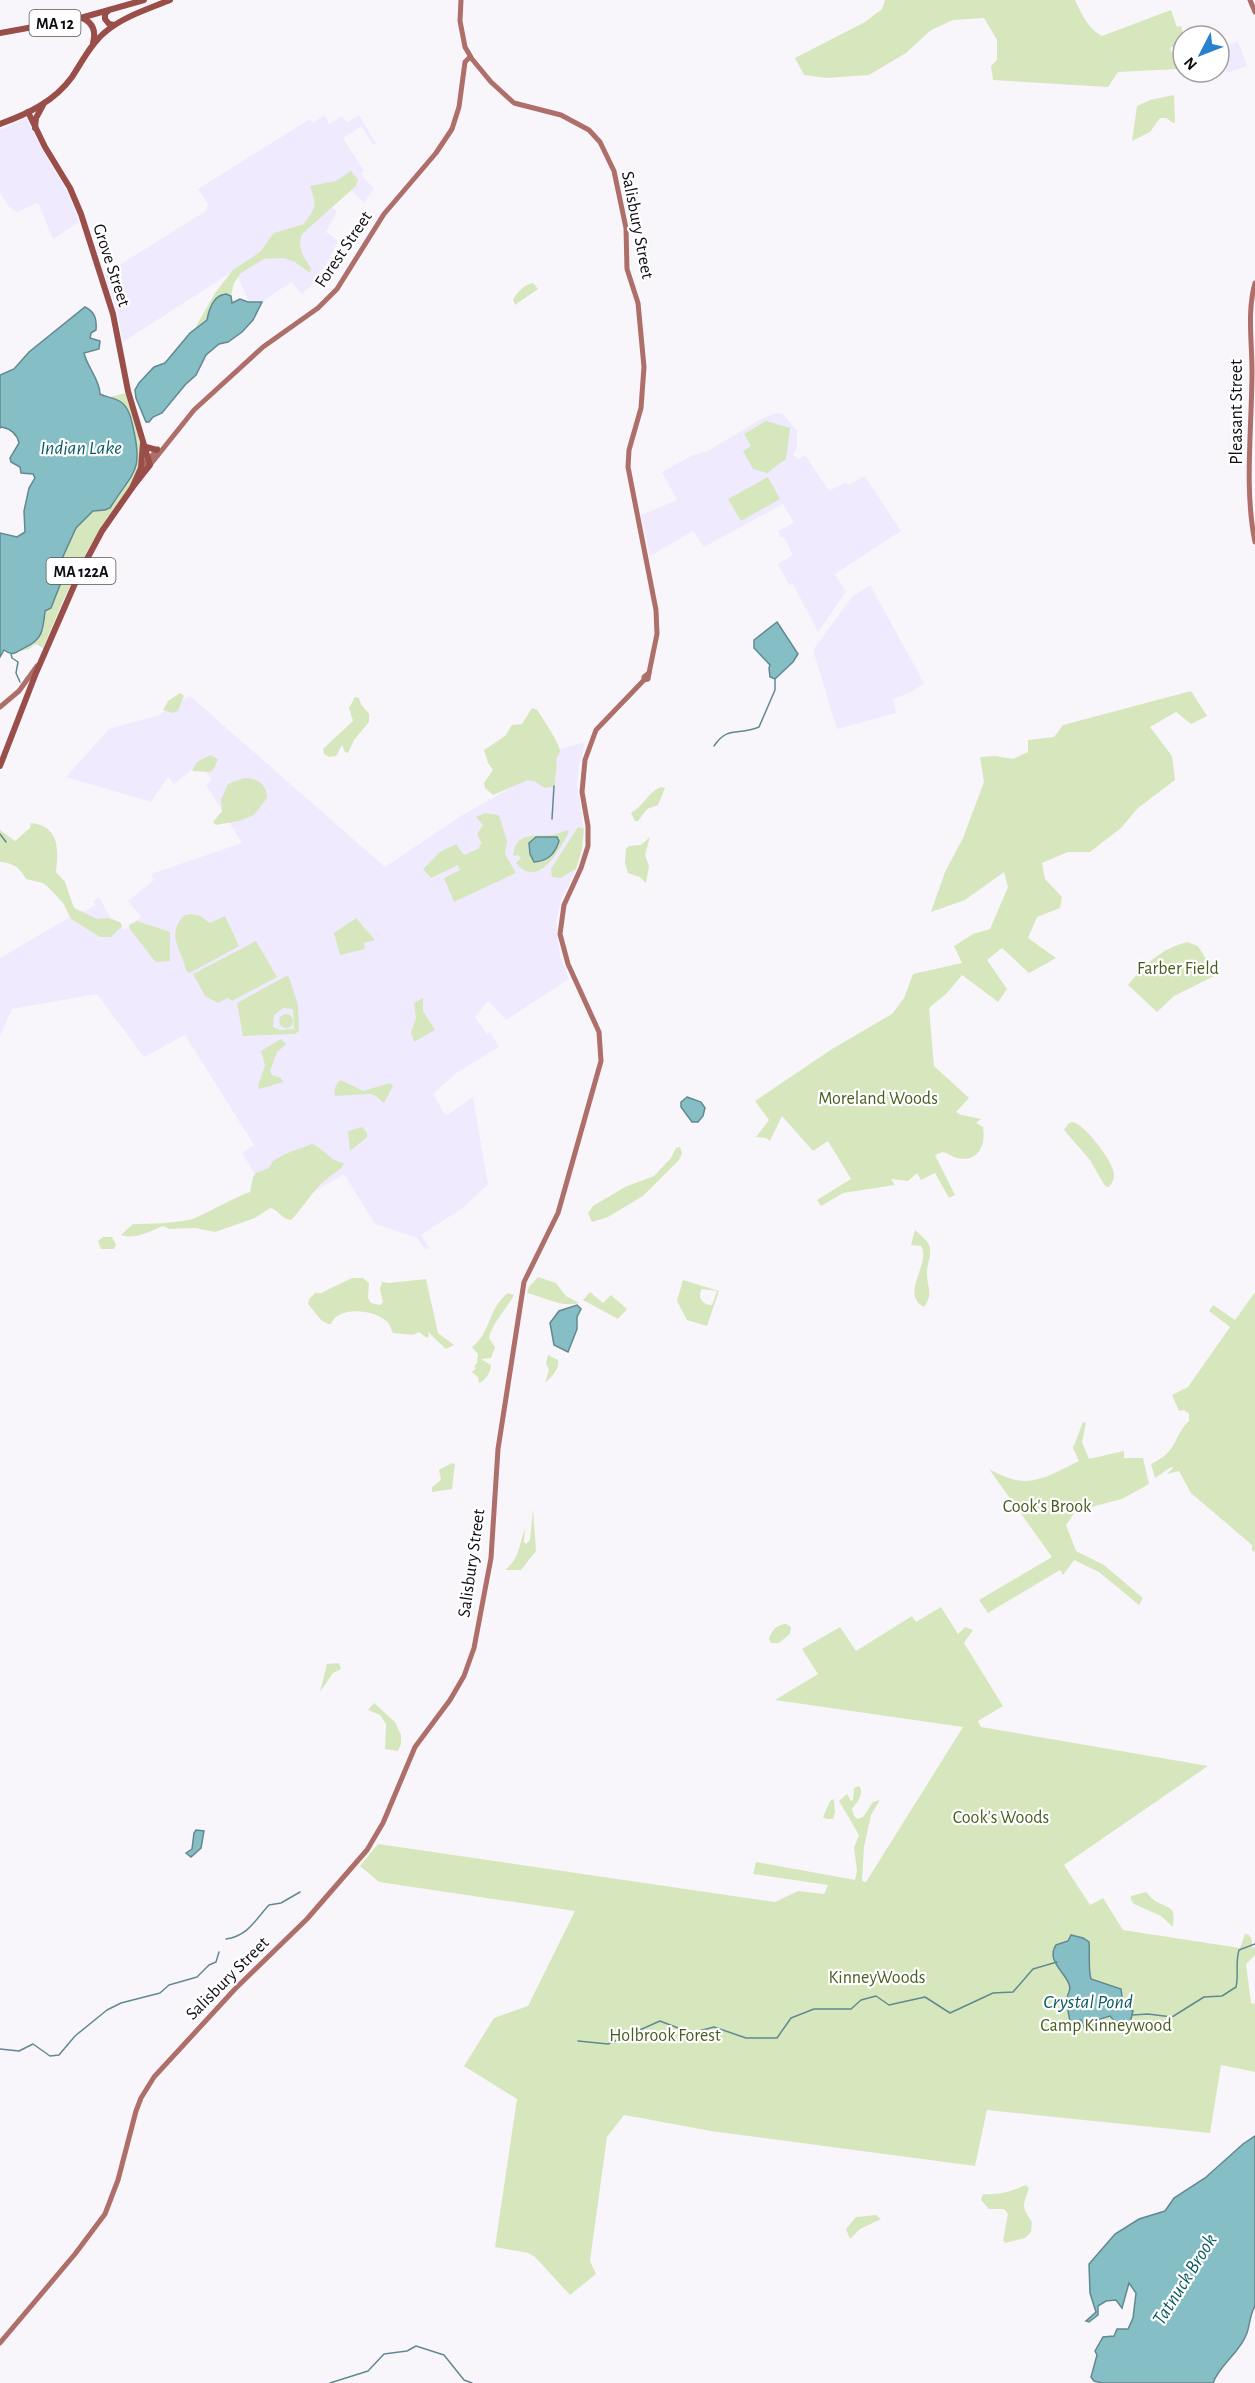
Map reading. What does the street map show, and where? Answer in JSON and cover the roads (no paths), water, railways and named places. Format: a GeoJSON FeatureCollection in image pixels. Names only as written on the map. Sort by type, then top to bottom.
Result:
{"type":"FeatureCollection","features":[{"type":"Feature","properties":{"kind":"main road","name":"MA 12"},"geometry":{"type":"LineString","coordinates":[[0,33],[82,17],[144,0]]}},
{"type":"Feature","properties":{"kind":"main road","name":"MA 12"},"geometry":{"type":"LineString","coordinates":[[0,124],[43,105],[66,84],[100,36],[114,25],[170,0]]}},
{"type":"Feature","properties":{"kind":"main road","name":"Salisbury Street"},"geometry":{"type":"LineString","coordinates":[[0,2343],[75,2254],[105,2214],[118,2180],[136,2111],[141,2098],[154,2078],[235,1989],[307,1919],[367,1850],[383,1823],[415,1747],[447,1705],[464,1676],[474,1648],[491,1558],[497,1461],[522,1288],[529,1268],[558,1214],[601,1061],[600,1034],[568,964],[560,934],[564,905],[580,871],[588,846],[588,826],[582,792],[583,766],[588,747],[596,730],[648,679],[657,634],[656,610],[628,467],[629,450],[641,408],[644,367],[638,303],[626,261],[626,228],[614,171],[600,142],[589,130],[561,115],[511,102],[491,82],[470,57],[464,43],[459,21],[461,0]]}},
{"type":"Feature","properties":{"kind":"main road"},"geometry":{"type":"LineString","coordinates":[[1250,0],[1255,12]]}},
{"type":"Feature","properties":{"kind":"main road"},"geometry":{"type":"LineString","coordinates":[[110,10],[105,14],[105,20],[114,25]]}},
{"type":"Feature","properties":{"kind":"main road"},"geometry":{"type":"LineString","coordinates":[[82,17],[88,21],[94,31],[92,47]]}},
{"type":"Feature","properties":{"kind":"main road","name":"Forest Street"},"geometry":{"type":"LineString","coordinates":[[147,461],[194,410],[259,351],[318,308],[337,289],[384,214],[447,138],[458,114],[465,62],[470,57]]}},
{"type":"Feature","properties":{"kind":"main road"},"geometry":{"type":"LineString","coordinates":[[36,126],[37,115],[43,105]]}},
{"type":"Feature","properties":{"kind":"main road","name":"Grove Street"},"geometry":{"type":"LineString","coordinates":[[29,111],[70,188],[81,214],[112,314],[128,391],[147,461],[136,486],[132,488]]}},
{"type":"Feature","properties":{"kind":"main road","name":"Pleasant Street"},"geometry":{"type":"LineString","coordinates":[[1255,283],[1250,320],[1251,512],[1255,542]]}},
{"type":"Feature","properties":{"kind":"main road"},"geometry":{"type":"LineString","coordinates":[[144,444],[160,449]]}},
{"type":"Feature","properties":{"kind":"main road","name":"Grove Street"},"geometry":{"type":"LineString","coordinates":[[0,766],[41,660],[83,566],[102,531],[132,488],[141,468],[147,461]]}},
{"type":"Feature","properties":{"kind":"main road"},"geometry":{"type":"LineString","coordinates":[[0,707],[19,691],[41,660]]}},
{"type":"Feature","properties":{"kind":"main road"},"geometry":{"type":"LineString","coordinates":[[19,691],[29,690]]}},
{"type":"Feature","properties":{"kind":"water"},"geometry":{"type":"Polygon","coordinates":[[[226,294],[231,296],[232,303],[240,299],[248,302],[262,302],[253,320],[242,332],[228,342],[219,344],[206,355],[196,375],[162,413],[146,422],[136,398],[135,390],[139,383],[154,367],[165,363],[190,333],[207,320],[210,307],[215,300],[226,294]]]}},
{"type":"Feature","properties":{"kind":"water","name":"Indian Lake"},"geometry":{"type":"Polygon","coordinates":[[[85,307],[96,319],[96,330],[91,333],[90,338],[100,341],[99,349],[84,353],[100,394],[118,400],[128,410],[136,442],[136,464],[130,479],[110,508],[93,511],[76,528],[61,561],[60,585],[51,608],[45,611],[43,628],[39,637],[32,644],[15,653],[4,650],[0,657],[0,533],[17,537],[25,532],[24,511],[29,488],[35,478],[33,474],[21,473],[20,467],[11,462],[10,458],[19,443],[13,432],[0,428],[0,375],[14,369],[29,352],[85,307]]]}},
{"type":"Feature","properties":{"kind":"water"},"geometry":{"type":"Polygon","coordinates":[[[777,622],[798,654],[775,679],[770,677],[770,665],[754,648],[754,640],[777,622]]]}},
{"type":"Feature","properties":{"kind":"water"},"geometry":{"type":"Polygon","coordinates":[[[536,837],[557,837],[559,841],[550,856],[534,862],[530,854],[529,843],[536,837]]]}},
{"type":"Feature","properties":{"kind":"water"},"geometry":{"type":"Polygon","coordinates":[[[687,1097],[701,1102],[705,1108],[698,1122],[692,1122],[681,1107],[681,1102],[687,1097]]]}},
{"type":"Feature","properties":{"kind":"water"},"geometry":{"type":"Polygon","coordinates":[[[577,1305],[581,1309],[577,1317],[577,1329],[568,1352],[554,1345],[550,1323],[559,1311],[577,1305]]]}},
{"type":"Feature","properties":{"kind":"water"},"geometry":{"type":"Polygon","coordinates":[[[196,1830],[204,1831],[201,1848],[191,1857],[186,1853],[192,1849],[196,1830]]]}},
{"type":"Feature","properties":{"kind":"water","name":"Crystal Pond"},"geometry":{"type":"Polygon","coordinates":[[[1071,1935],[1089,1942],[1091,1979],[1121,1989],[1123,2004],[1133,2011],[1129,2027],[1118,2025],[1110,2016],[1094,2021],[1091,2030],[1085,2030],[1081,2020],[1070,2022],[1067,1996],[1070,1986],[1054,1961],[1053,1950],[1056,1945],[1068,1941],[1071,1935]]]}},
{"type":"Feature","properties":{"kind":"water","name":"Tatnuck Brook"},"geometry":{"type":"Polygon","coordinates":[[[1255,2136],[1255,2306],[1240,2347],[1220,2370],[1213,2383],[1102,2383],[1094,2381],[1091,2377],[1097,2355],[1095,2351],[1103,2337],[1114,2336],[1117,2329],[1128,2329],[1133,2318],[1136,2293],[1129,2283],[1122,2308],[1116,2300],[1106,2301],[1098,2306],[1098,2315],[1089,2322],[1086,2321],[1096,2312],[1090,2293],[1089,2264],[1115,2234],[1139,2219],[1165,2211],[1174,2198],[1205,2178],[1255,2136]]]}},
{"type":"Feature","properties":{"kind":"waterway"},"geometry":{"type":"LineString","coordinates":[[11,654],[12,658],[18,662],[16,673],[20,682]]}},
{"type":"Feature","properties":{"kind":"waterway"},"geometry":{"type":"LineString","coordinates":[[714,746],[724,735],[759,727],[775,690],[775,679]]}},
{"type":"Feature","properties":{"kind":"waterway"},"geometry":{"type":"LineString","coordinates":[[552,819],[554,786]]}},
{"type":"Feature","properties":{"kind":"waterway"},"geometry":{"type":"LineString","coordinates":[[0,834],[6,842]]}},
{"type":"Feature","properties":{"kind":"waterway"},"geometry":{"type":"LineString","coordinates":[[226,1939],[246,1931],[269,1905],[281,1903],[300,1892]]}},
{"type":"Feature","properties":{"kind":"waterway"},"geometry":{"type":"LineString","coordinates":[[1132,2015],[1172,2017],[1204,1997],[1222,1996],[1236,1987],[1239,1950],[1255,1944]]}},
{"type":"Feature","properties":{"kind":"waterway"},"geometry":{"type":"LineString","coordinates":[[0,2049],[19,2051],[33,2044],[50,2056],[59,2055],[75,2036],[107,2010],[121,2003],[160,1993],[169,1985],[197,1977],[209,1965],[216,1962],[219,1952]]}},
{"type":"Feature","properties":{"kind":"waterway"},"geometry":{"type":"LineString","coordinates":[[578,2041],[608,2044],[660,2021],[691,2033],[714,2027],[746,2038],[777,2038],[791,2018],[814,2009],[851,2009],[861,2000],[876,1996],[889,2005],[925,1997],[950,2013],[993,1993],[1013,1992],[1033,1969],[1057,1962]]}},
{"type":"Feature","properties":{"kind":"waterway"},"geometry":{"type":"LineString","coordinates":[[330,2383],[368,2371],[384,2354],[407,2351],[416,2346],[444,2355],[464,2380],[472,2383]]}},
{"type":"Feature","properties":{"kind":"park label","name":"Farber Field"},"geometry":{"type":"Point","coordinates":[1178,968]}},
{"type":"Feature","properties":{"kind":"park label","name":"Moreland Woods"},"geometry":{"type":"Point","coordinates":[878,1098]}},
{"type":"Feature","properties":{"kind":"park label","name":"Cook's Brook"},"geometry":{"type":"Point","coordinates":[1047,1506]}},
{"type":"Feature","properties":{"kind":"park label","name":"Cook's Woods"},"geometry":{"type":"Point","coordinates":[1001,1817]}},
{"type":"Feature","properties":{"kind":"park label","name":"KinneyWoods"},"geometry":{"type":"Point","coordinates":[877,1977]}},
{"type":"Feature","properties":{"kind":"park label","name":"Camp Kinneywood"},"geometry":{"type":"Point","coordinates":[1106,2025]}},
{"type":"Feature","properties":{"kind":"park label","name":"Holbrook Forest"},"geometry":{"type":"Point","coordinates":[665,2035]}}]}
